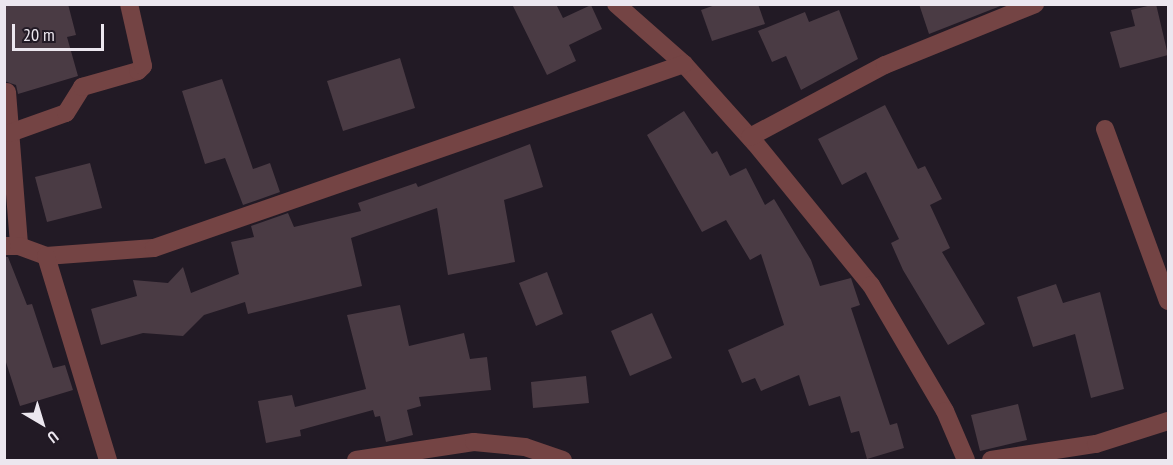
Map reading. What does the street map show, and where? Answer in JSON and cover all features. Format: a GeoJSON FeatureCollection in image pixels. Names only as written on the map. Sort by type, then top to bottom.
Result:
{"type":"FeatureCollection","features":[{"type":"Feature","properties":{"kind":"street"},"geometry":{"type":"LineString","coordinates":[[10,134],[66,113],[82,87],[138,71],[143,66],[129,4]]}},
{"type":"Feature","properties":{"kind":"street"},"geometry":{"type":"LineString","coordinates":[[616,4],[684,64],[750,137],[871,285],[945,411],[966,460]]}},
{"type":"Feature","properties":{"kind":"street"},"geometry":{"type":"LineString","coordinates":[[750,137],[885,65],[995,11],[1035,4]]}},
{"type":"Feature","properties":{"kind":"street"},"geometry":{"type":"LineString","coordinates":[[7,92],[12,246],[46,256],[154,248],[684,64]]}},
{"type":"Feature","properties":{"kind":"street"},"geometry":{"type":"LineString","coordinates":[[1105,129],[1168,301]]}},
{"type":"Feature","properties":{"kind":"street"},"geometry":{"type":"LineString","coordinates":[[46,256],[108,460]]}},
{"type":"Feature","properties":{"kind":"street"},"geometry":{"type":"LineString","coordinates":[[991,460],[1096,444],[1168,422]]}},
{"type":"Feature","properties":{"kind":"street"},"geometry":{"type":"LineString","coordinates":[[356,460],[525,447],[563,460]]}},
{"type":"Feature","properties":{"kind":"building"},"geometry":{"type":"Polygon","coordinates":[[[4,4],[68,4],[76,35],[67,37],[78,76],[18,94],[16,85],[4,81],[4,4]]]}},
{"type":"Feature","properties":{"kind":"building"},"geometry":{"type":"Polygon","coordinates":[[[512,4],[556,4],[563,18],[591,5],[602,29],[569,45],[576,61],[547,75],[512,4]]]}},
{"type":"Feature","properties":{"kind":"building"},"geometry":{"type":"Polygon","coordinates":[[[718,4],[758,4],[765,24],[712,41],[701,10],[718,4]]]}},
{"type":"Feature","properties":{"kind":"building"},"geometry":{"type":"Polygon","coordinates":[[[919,4],[1003,4],[1003,5],[929,34],[919,4]]]}},
{"type":"Feature","properties":{"kind":"building"},"geometry":{"type":"Polygon","coordinates":[[[1156,4],[1168,55],[1120,68],[1110,32],[1135,26],[1131,10],[1156,4]]]}},
{"type":"Feature","properties":{"kind":"building"},"geometry":{"type":"Polygon","coordinates":[[[839,10],[858,59],[801,90],[786,56],[772,62],[758,31],[805,12],[809,22],[839,10]]]}},
{"type":"Feature","properties":{"kind":"building"},"geometry":{"type":"Polygon","coordinates":[[[400,58],[415,108],[343,131],[327,81],[400,58]]]}},
{"type":"Feature","properties":{"kind":"building"},"geometry":{"type":"Polygon","coordinates":[[[222,79],[253,169],[270,163],[280,192],[243,205],[225,158],[205,164],[182,91],[222,79]]]}},
{"type":"Feature","properties":{"kind":"building"},"geometry":{"type":"Polygon","coordinates":[[[885,105],[918,169],[925,166],[942,199],[930,205],[950,248],[942,252],[985,324],[948,345],[903,270],[891,243],[899,239],[866,172],[842,185],[818,139],[885,105]]]}},
{"type":"Feature","properties":{"kind":"building"},"geometry":{"type":"Polygon","coordinates":[[[684,111],[712,154],[717,151],[730,176],[746,168],[765,205],[774,199],[811,260],[820,286],[851,278],[860,305],[851,308],[890,425],[897,423],[904,448],[867,459],[859,431],[851,433],[840,396],[809,406],[799,375],[761,391],[755,378],[742,383],[728,350],[784,325],[761,254],[750,260],[726,220],[702,232],[647,135],[684,111]]]}},
{"type":"Feature","properties":{"kind":"building"},"geometry":{"type":"Polygon","coordinates":[[[530,144],[543,187],[504,200],[515,262],[448,275],[437,208],[351,238],[362,286],[248,314],[245,302],[204,315],[183,336],[143,333],[101,345],[91,309],[137,296],[133,280],[168,283],[183,267],[191,293],[239,274],[231,242],[254,237],[251,226],[288,213],[294,227],[361,211],[358,203],[416,183],[418,187],[530,144]]]}},
{"type":"Feature","properties":{"kind":"building"},"geometry":{"type":"Polygon","coordinates":[[[90,163],[102,208],[47,222],[35,177],[90,163]]]}},
{"type":"Feature","properties":{"kind":"building"},"geometry":{"type":"Polygon","coordinates":[[[4,257],[8,257],[27,305],[32,304],[53,368],[65,365],[73,390],[20,406],[4,356],[4,257]]]}},
{"type":"Feature","properties":{"kind":"building"},"geometry":{"type":"Polygon","coordinates":[[[547,272],[563,314],[536,326],[519,283],[547,272]]]}},
{"type":"Feature","properties":{"kind":"building"},"geometry":{"type":"Polygon","coordinates":[[[1056,284],[1063,303],[1100,292],[1124,389],[1091,398],[1075,334],[1033,347],[1017,297],[1056,284]]]}},
{"type":"Feature","properties":{"kind":"building"},"geometry":{"type":"Polygon","coordinates":[[[400,305],[409,346],[464,333],[470,359],[487,357],[491,390],[419,397],[421,406],[407,410],[413,435],[386,442],[380,416],[375,417],[373,410],[300,430],[301,436],[266,443],[258,401],[292,395],[295,407],[366,389],[347,315],[400,305]]]}},
{"type":"Feature","properties":{"kind":"building"},"geometry":{"type":"Polygon","coordinates":[[[652,313],[672,358],[630,376],[611,331],[652,313]]]}},
{"type":"Feature","properties":{"kind":"building"},"geometry":{"type":"Polygon","coordinates":[[[586,376],[589,403],[533,408],[531,382],[586,376]]]}},
{"type":"Feature","properties":{"kind":"building"},"geometry":{"type":"Polygon","coordinates":[[[1018,404],[1027,440],[980,451],[971,415],[1018,404]]]}}]}
